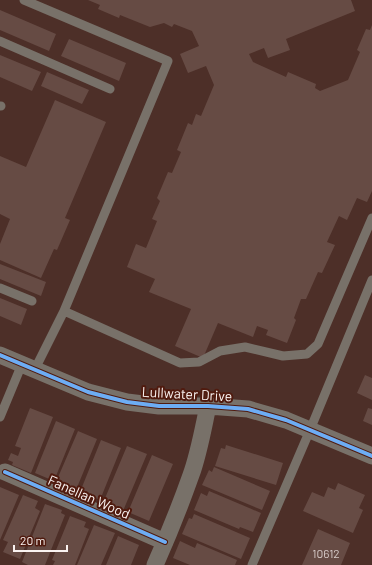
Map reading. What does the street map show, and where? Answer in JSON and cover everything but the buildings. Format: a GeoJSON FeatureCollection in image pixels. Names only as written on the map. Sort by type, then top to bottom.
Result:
{"type":"FeatureCollection","features":[{"type":"Feature","properties":{"kind":"street","name":"Lullwater Drive"},"geometry":{"type":"LineString","coordinates":[[0,355],[88,392],[126,402],[159,406],[208,406],[248,409],[286,420],[372,456]]}},
{"type":"Feature","properties":{"kind":"street"},"geometry":{"type":"LineString","coordinates":[[155,565],[191,474],[201,440],[208,406]]}},
{"type":"Feature","properties":{"kind":"street","name":"Fanellan Wood"},"geometry":{"type":"LineString","coordinates":[[4,472],[165,542]]}},
{"type":"Feature","properties":{"kind":"lane"},"geometry":{"type":"LineString","coordinates":[[0,417],[28,367],[64,311],[168,61],[24,0]]}},
{"type":"Feature","properties":{"kind":"lane"},"geometry":{"type":"LineString","coordinates":[[0,41],[110,89]]}},
{"type":"Feature","properties":{"kind":"lane"},"geometry":{"type":"LineString","coordinates":[[64,311],[180,363],[199,362],[220,351],[245,347],[283,356],[307,354],[318,344],[372,218]]}},
{"type":"Feature","properties":{"kind":"lane"},"geometry":{"type":"LineString","coordinates":[[252,565],[372,280]]}},
{"type":"Feature","properties":{"kind":"lane"},"geometry":{"type":"LineString","coordinates":[[0,288],[32,301]]}},
{"type":"Feature","properties":{"kind":"cycle path"},"geometry":{"type":"LineString","coordinates":[[0,355],[88,392],[127,402],[159,406],[208,406],[248,409],[286,420],[372,456]]}},
{"type":"Feature","properties":{"kind":"cycle path"},"geometry":{"type":"LineString","coordinates":[[5,472],[165,542]]}}]}
